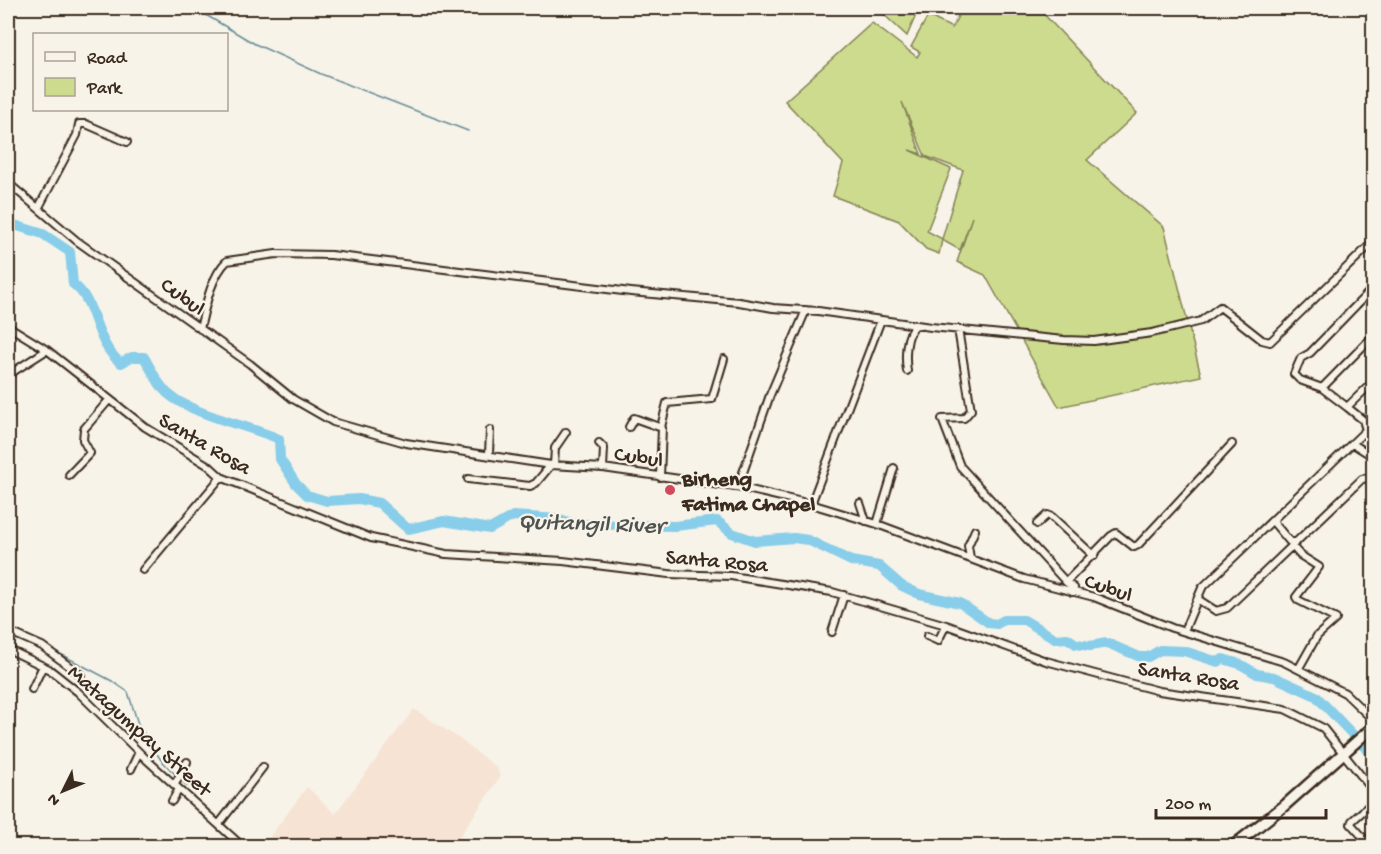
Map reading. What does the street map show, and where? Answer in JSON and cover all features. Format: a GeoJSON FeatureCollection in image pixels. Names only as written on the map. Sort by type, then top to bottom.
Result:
{"type":"FeatureCollection","features":[{"type":"Feature","properties":{"kind":"main road"},"geometry":{"type":"LineString","coordinates":[[1233,846],[1343,755],[1373,725]]}},
{"type":"Feature","properties":{"kind":"street"},"geometry":{"type":"LineString","coordinates":[[39,207],[77,135],[79,124],[86,124],[127,142]]}},
{"type":"Feature","properties":{"kind":"street","name":"Cubul"},"geometry":{"type":"LineString","coordinates":[[8,183],[77,241],[293,399],[333,422],[406,443],[553,465],[603,468],[742,488],[866,520],[1024,579],[1094,597],[1184,632],[1263,654],[1299,668],[1345,693],[1373,725]]}},
{"type":"Feature","properties":{"kind":"street"},"geometry":{"type":"LineString","coordinates":[[200,329],[207,302],[222,266],[227,261],[304,253],[631,292],[739,302],[916,325],[1094,341],[1178,328],[1201,321],[1220,307],[1262,340],[1270,342],[1374,241]]}},
{"type":"Feature","properties":{"kind":"street"},"geometry":{"type":"LineString","coordinates":[[1184,632],[1188,618],[1199,600],[1198,593],[1206,584],[1353,444],[1367,427],[1363,420],[1347,407],[1322,388],[1300,380],[1294,371],[1301,358],[1310,353],[1374,287]]}},
{"type":"Feature","properties":{"kind":"street"},"geometry":{"type":"LineString","coordinates":[[742,488],[739,484],[753,440],[806,310]]}},
{"type":"Feature","properties":{"kind":"street"},"geometry":{"type":"LineString","coordinates":[[811,504],[881,320]]}},
{"type":"Feature","properties":{"kind":"street"},"geometry":{"type":"LineString","coordinates":[[907,371],[908,343],[912,328],[916,325]]}},
{"type":"Feature","properties":{"kind":"street","name":"Santa Rosa"},"geometry":{"type":"LineString","coordinates":[[8,326],[47,350],[145,427],[209,466],[221,477],[371,538],[446,554],[563,561],[669,574],[731,576],[844,595],[946,625],[1046,661],[1159,692],[1286,709],[1323,728],[1374,792]]}},
{"type":"Feature","properties":{"kind":"street"},"geometry":{"type":"LineString","coordinates":[[958,329],[971,410],[964,418],[942,419],[960,466],[1074,588],[1072,592]]}},
{"type":"Feature","properties":{"kind":"street"},"geometry":{"type":"LineString","coordinates":[[1322,388],[1374,335]]}},
{"type":"Feature","properties":{"kind":"street"},"geometry":{"type":"LineString","coordinates":[[8,375],[47,350]]}},
{"type":"Feature","properties":{"kind":"street"},"geometry":{"type":"LineString","coordinates":[[660,477],[661,427],[667,403],[712,399],[724,359]]}},
{"type":"Feature","properties":{"kind":"street"},"geometry":{"type":"LineString","coordinates":[[1347,407],[1374,381]]}},
{"type":"Feature","properties":{"kind":"street"},"geometry":{"type":"LineString","coordinates":[[69,475],[90,453],[83,440],[84,429],[109,400]]}},
{"type":"Feature","properties":{"kind":"street"},"geometry":{"type":"LineString","coordinates":[[629,428],[634,418],[661,427]]}},
{"type":"Feature","properties":{"kind":"street"},"geometry":{"type":"LineString","coordinates":[[489,454],[490,430]]}},
{"type":"Feature","properties":{"kind":"street"},"geometry":{"type":"LineString","coordinates":[[468,479],[530,486],[536,483],[553,465],[555,448],[566,432]]}},
{"type":"Feature","properties":{"kind":"street"},"geometry":{"type":"LineString","coordinates":[[598,443],[604,448],[603,468]]}},
{"type":"Feature","properties":{"kind":"street"},"geometry":{"type":"LineString","coordinates":[[1066,582],[1116,533],[1134,547],[1138,545],[1232,444]]}},
{"type":"Feature","properties":{"kind":"street"},"geometry":{"type":"LineString","coordinates":[[1353,444],[1374,457]]}},
{"type":"Feature","properties":{"kind":"street"},"geometry":{"type":"LineString","coordinates":[[877,524],[894,468]]}},
{"type":"Feature","properties":{"kind":"street"},"geometry":{"type":"LineString","coordinates":[[143,570],[221,477]]}},
{"type":"Feature","properties":{"kind":"street"},"geometry":{"type":"LineString","coordinates":[[1199,600],[1216,611],[1227,608],[1362,479],[1374,477]]}},
{"type":"Feature","properties":{"kind":"street"},"geometry":{"type":"LineString","coordinates":[[860,503],[866,520]]}},
{"type":"Feature","properties":{"kind":"street"},"geometry":{"type":"LineString","coordinates":[[1037,524],[1047,515],[1052,517],[1094,556]]}},
{"type":"Feature","properties":{"kind":"street"},"geometry":{"type":"LineString","coordinates":[[1275,518],[1274,523],[1294,544],[1300,555],[1319,567],[1296,597],[1336,619],[1317,636],[1299,668]]}},
{"type":"Feature","properties":{"kind":"street"},"geometry":{"type":"LineString","coordinates":[[970,558],[968,546],[975,530]]}},
{"type":"Feature","properties":{"kind":"street"},"geometry":{"type":"LineString","coordinates":[[832,633],[844,595]]}},
{"type":"Feature","properties":{"kind":"street"},"geometry":{"type":"LineString","coordinates":[[927,636],[938,641],[946,625]]}},
{"type":"Feature","properties":{"kind":"street"},"geometry":{"type":"LineString","coordinates":[[8,631],[42,646],[81,675]]}},
{"type":"Feature","properties":{"kind":"street","name":"Matagumpay Street"},"geometry":{"type":"LineString","coordinates":[[8,649],[43,666],[91,703],[139,752],[242,846]]}},
{"type":"Feature","properties":{"kind":"street"},"geometry":{"type":"LineString","coordinates":[[32,689],[43,666]]}},
{"type":"Feature","properties":{"kind":"street"},"geometry":{"type":"LineString","coordinates":[[131,769],[139,752]]}},
{"type":"Feature","properties":{"kind":"street"},"geometry":{"type":"LineString","coordinates":[[172,801],[187,762]]}},
{"type":"Feature","properties":{"kind":"street"},"geometry":{"type":"LineString","coordinates":[[219,824],[263,767]]}},
{"type":"Feature","properties":{"kind":"street"},"geometry":{"type":"LineString","coordinates":[[1371,846],[1351,824],[1352,820],[1374,801]]}},
{"type":"Feature","properties":{"kind":"shaded area"},"geometry":{"type":"Polygon","coordinates":[[[414,709],[458,738],[497,768],[500,777],[453,846],[263,846],[307,787],[335,814],[414,709]]]}},
{"type":"Feature","properties":{"kind":"green space"},"geometry":{"type":"Polygon","coordinates":[[[884,8],[919,8],[907,36],[881,12],[884,8]]]}},
{"type":"Feature","properties":{"kind":"green space"},"geometry":{"type":"Polygon","coordinates":[[[962,8],[1038,8],[1137,113],[1087,160],[1164,227],[1201,376],[1059,407],[985,275],[957,262],[972,217],[960,250],[942,240],[939,254],[926,249],[899,221],[833,196],[843,163],[785,101],[872,23],[917,57],[920,52],[911,47],[928,16],[952,28],[962,8]],[[902,102],[921,154],[909,150],[951,169],[927,231],[942,239],[963,170],[925,156],[902,102]]]}},
{"type":"Feature","properties":{"kind":"waterway"},"geometry":{"type":"LineString","coordinates":[[194,8],[255,44],[321,74],[468,131]]}},
{"type":"Feature","properties":{"kind":"waterway","name":"Quitangil River"},"geometry":{"type":"LineString","coordinates":[[8,223],[43,234],[70,252],[73,284],[87,301],[105,344],[121,363],[132,357],[144,357],[163,389],[178,401],[205,414],[279,439],[280,459],[296,484],[307,495],[327,501],[359,499],[379,503],[408,529],[444,521],[490,529],[513,516],[559,519],[575,524],[675,526],[717,521],[732,533],[755,541],[794,538],[808,540],[851,561],[879,566],[902,586],[919,594],[960,603],[989,623],[1024,620],[1056,639],[1067,638],[1076,644],[1090,646],[1107,643],[1140,657],[1148,657],[1160,650],[1184,651],[1218,662],[1223,659],[1240,664],[1257,674],[1274,677],[1316,696],[1374,757]]}},
{"type":"Feature","properties":{"kind":"waterway"},"geometry":{"type":"LineString","coordinates":[[51,649],[112,681],[128,692],[138,724],[161,760],[175,774]]}},
{"type":"Feature","properties":{"kind":"waterway"},"geometry":{"type":"LineString","coordinates":[[182,781],[187,786]]}},
{"type":"Feature","properties":{"kind":"place","name":"Birheng Fatima Chapel"},"geometry":{"type":"Point","coordinates":[670,490]}}]}
